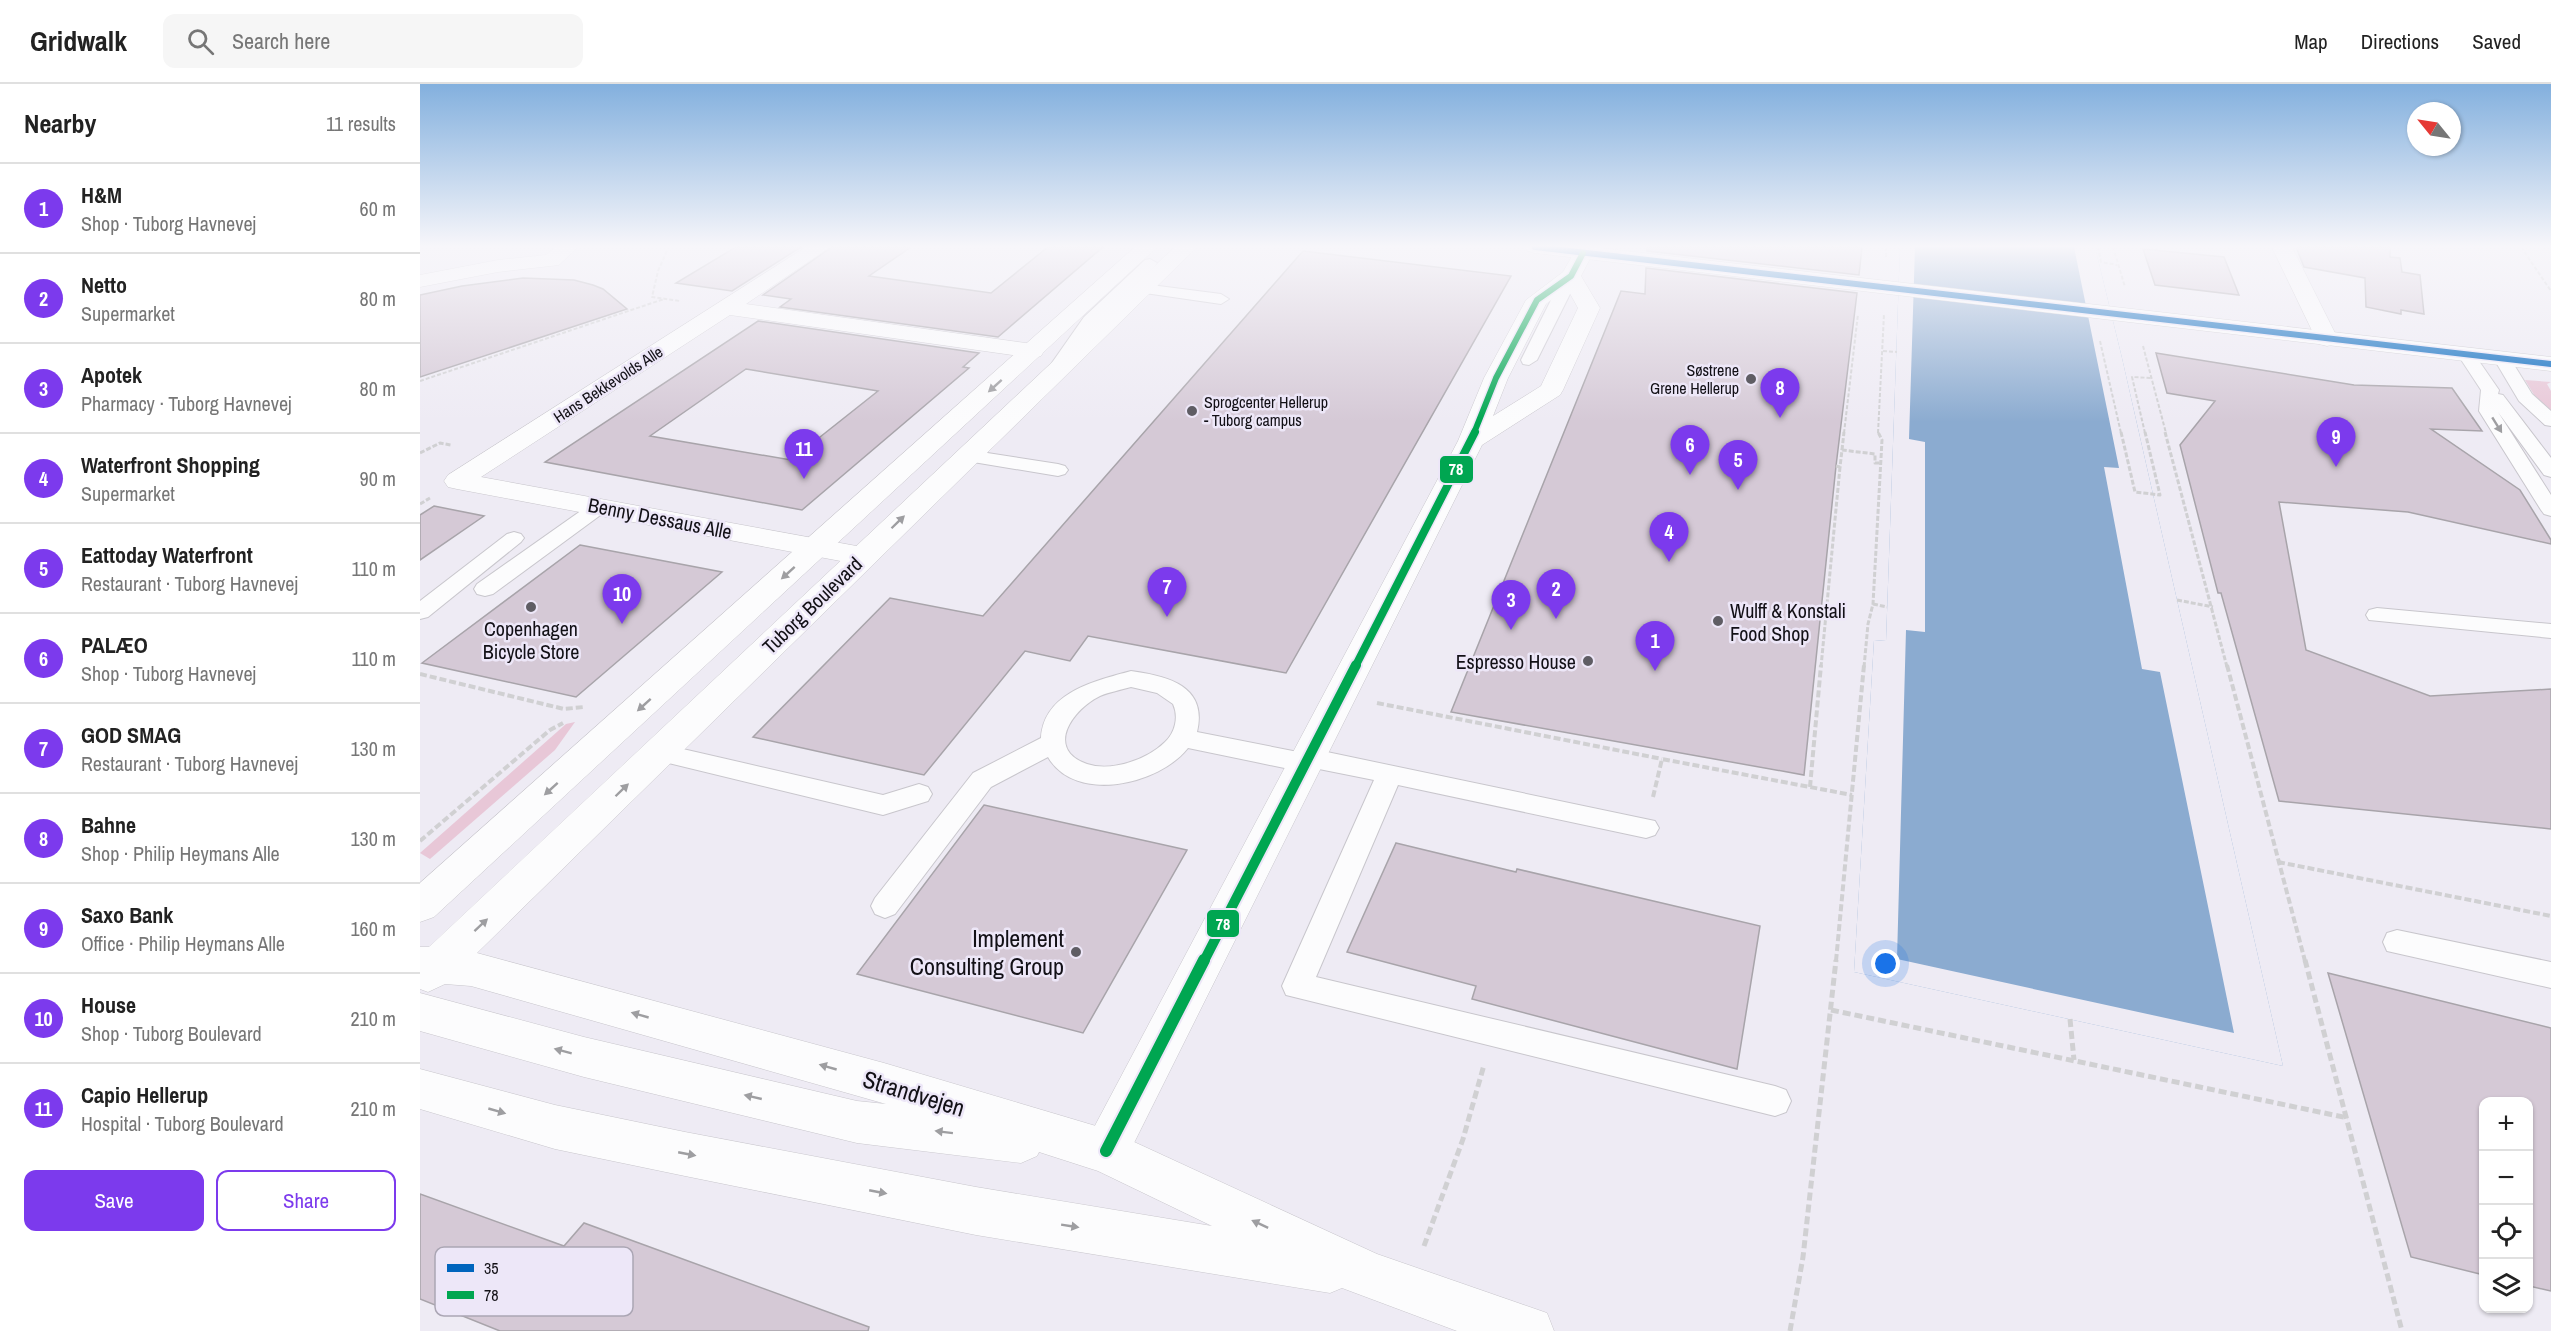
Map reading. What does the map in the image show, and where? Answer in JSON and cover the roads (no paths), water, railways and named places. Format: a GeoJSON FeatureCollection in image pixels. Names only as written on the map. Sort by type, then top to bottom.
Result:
{"type":"FeatureCollection","features":[{"type":"Feature","properties":{"kind":"street","name":"Hans Bekkevolds Alle"},"geometry":{"type":"LineString","coordinates":[[457,481],[731,305]]}},
{"type":"Feature","properties":{"kind":"street","name":"Tuborg Boulevard"},"geometry":{"type":"LineString","coordinates":[[420,906],[1033,351],[1094,305]]}},
{"type":"Feature","properties":{"kind":"street","name":"Tuborg Boulevard"},"geometry":{"type":"LineString","coordinates":[[426,970],[661,753],[862,556],[1051,376],[1113,305]]}},
{"type":"Feature","properties":{"kind":"street"},"geometry":{"type":"LineString","coordinates":[[420,1012],[584,1057],[857,1122],[1106,1151],[1471,441],[1496,378],[1534,305]]}},
{"type":"Feature","properties":{"kind":"street"},"geometry":{"type":"LineString","coordinates":[[1471,441],[1551,390],[1589,308],[1587,305]]}},
{"type":"Feature","properties":{"kind":"street"},"geometry":{"type":"LineString","coordinates":[[2042,305],[2551,364]]}},
{"type":"Feature","properties":{"kind":"street"},"geometry":{"type":"LineString","coordinates":[[2310,305],[2327,339]]}},
{"type":"Feature","properties":{"kind":"street"},"geometry":{"type":"LineString","coordinates":[[727,308],[1033,351]]}},
{"type":"Feature","properties":{"kind":"street","name":"Benny Dessaus Alle"},"geometry":{"type":"LineString","coordinates":[[457,481],[862,556]]}},
{"type":"Feature","properties":{"kind":"street","name":"Strandvejen"},"geometry":{"type":"LineString","coordinates":[[426,970],[471,969],[555,991],[884,1083],[1106,1151],[1389,1282],[1529,1331]]}},
{"type":"Feature","properties":{"kind":"street","name":"Strandvejen"},"geometry":{"type":"LineString","coordinates":[[427,1094],[555,1127],[976,1211],[1389,1282]]}},
{"type":"Feature","properties":{"kind":"lane"},"geometry":{"type":"LineString","coordinates":[[1051,376],[1089,320],[1105,305]]}},
{"type":"Feature","properties":{"kind":"lane"},"geometry":{"type":"LineString","coordinates":[[1529,360],[1556,305]]}},
{"type":"Feature","properties":{"kind":"lane"},"geometry":{"type":"LineString","coordinates":[[1033,351],[1089,320]]}},
{"type":"Feature","properties":{"kind":"lane"},"geometry":{"type":"LineString","coordinates":[[2466,355],[2551,471]]}},
{"type":"Feature","properties":{"kind":"lane"},"geometry":{"type":"LineString","coordinates":[[2502,359],[2551,434]]}},
{"type":"Feature","properties":{"kind":"lane"},"geometry":{"type":"LineString","coordinates":[[2490,390],[2488,411],[2551,510]]}},
{"type":"Feature","properties":{"kind":"lane"},"geometry":{"type":"LineString","coordinates":[[2526,397],[2551,422]]}},
{"type":"Feature","properties":{"kind":"lane"},"geometry":{"type":"LineString","coordinates":[[968,456],[1058,470]]}},
{"type":"Feature","properties":{"kind":"lane"},"geometry":{"type":"LineString","coordinates":[[485,589],[599,507]]}},
{"type":"Feature","properties":{"kind":"lane"},"geometry":{"type":"LineString","coordinates":[[420,612],[514,538]]}},
{"type":"Feature","properties":{"kind":"lane"},"geometry":{"type":"LineString","coordinates":[[2377,615],[2551,631]]}},
{"type":"Feature","properties":{"kind":"lane"},"geometry":{"type":"LineString","coordinates":[[1131,680],[1150,681],[1168,687],[1180,696],[1187,708],[1188,723],[1182,738],[1170,752],[1152,764],[1131,772],[1109,776],[1088,774],[1070,768],[1057,757],[1051,744],[1053,729],[1060,714],[1073,700],[1090,690],[1110,683],[1131,680]]}},
{"type":"Feature","properties":{"kind":"lane"},"geometry":{"type":"LineString","coordinates":[[1182,738],[1390,774],[1646,828]]}},
{"type":"Feature","properties":{"kind":"lane"},"geometry":{"type":"LineString","coordinates":[[885,906],[982,780],[1051,744]]}},
{"type":"Feature","properties":{"kind":"lane"},"geometry":{"type":"LineString","coordinates":[[661,753],[883,805],[919,794]]}},
{"type":"Feature","properties":{"kind":"lane"},"geometry":{"type":"LineString","coordinates":[[1390,774],[1297,986],[1775,1101]]}},
{"type":"Feature","properties":{"kind":"lane"},"geometry":{"type":"LineString","coordinates":[[2397,942],[2551,975]]}},
{"type":"Feature","properties":{"kind":"water"},"geometry":{"type":"Polygon","coordinates":[[[1898,305],[2109,305],[2283,1066],[1854,972],[1874,640],[1886,641],[1898,305]]]}},
{"type":"Feature","properties":{"kind":"place","name":"Søstrene Grene Hellerup"},"geometry":{"type":"Point","coordinates":[1751,379]}},
{"type":"Feature","properties":{"kind":"place","name":"Sprogcenter Hellerup - Tuborg campus"},"geometry":{"type":"Point","coordinates":[1192,411]}},
{"type":"Feature","properties":{"kind":"place","name":"Bahne"},"geometry":{"type":"Point","coordinates":[1780,418]}},
{"type":"Feature","properties":{"kind":"place","name":"Saxo Bank"},"geometry":{"type":"Point","coordinates":[2336,467]}},
{"type":"Feature","properties":{"kind":"place","name":"PALÆO"},"geometry":{"type":"Point","coordinates":[1690,475]}},
{"type":"Feature","properties":{"kind":"place","name":"Capio Hellerup"},"geometry":{"type":"Point","coordinates":[804,479]}},
{"type":"Feature","properties":{"kind":"place","name":"Eattoday Waterfront"},"geometry":{"type":"Point","coordinates":[1738,490]}},
{"type":"Feature","properties":{"kind":"place","name":"Waterfront Shopping"},"geometry":{"type":"Point","coordinates":[1669,562]}},
{"type":"Feature","properties":{"kind":"place","name":"Copenhagen Bicycle Store"},"geometry":{"type":"Point","coordinates":[531,607]}},
{"type":"Feature","properties":{"kind":"place","name":"GOD SMAG"},"geometry":{"type":"Point","coordinates":[1167,617]}},
{"type":"Feature","properties":{"kind":"place","name":"Netto"},"geometry":{"type":"Point","coordinates":[1556,619]}},
{"type":"Feature","properties":{"kind":"place","name":"Wulff & Konstali Food Shop"},"geometry":{"type":"Point","coordinates":[1718,621]}},
{"type":"Feature","properties":{"kind":"place","name":"House"},"geometry":{"type":"Point","coordinates":[622,624]}},
{"type":"Feature","properties":{"kind":"place","name":"Apotek"},"geometry":{"type":"Point","coordinates":[1511,630]}},
{"type":"Feature","properties":{"kind":"place","name":"Espresso House"},"geometry":{"type":"Point","coordinates":[1588,661]}},
{"type":"Feature","properties":{"kind":"place","name":"H&M"},"geometry":{"type":"Point","coordinates":[1655,671]}},
{"type":"Feature","properties":{"kind":"place","name":"Implement Consulting Group"},"geometry":{"type":"Point","coordinates":[1076,952]}}]}
